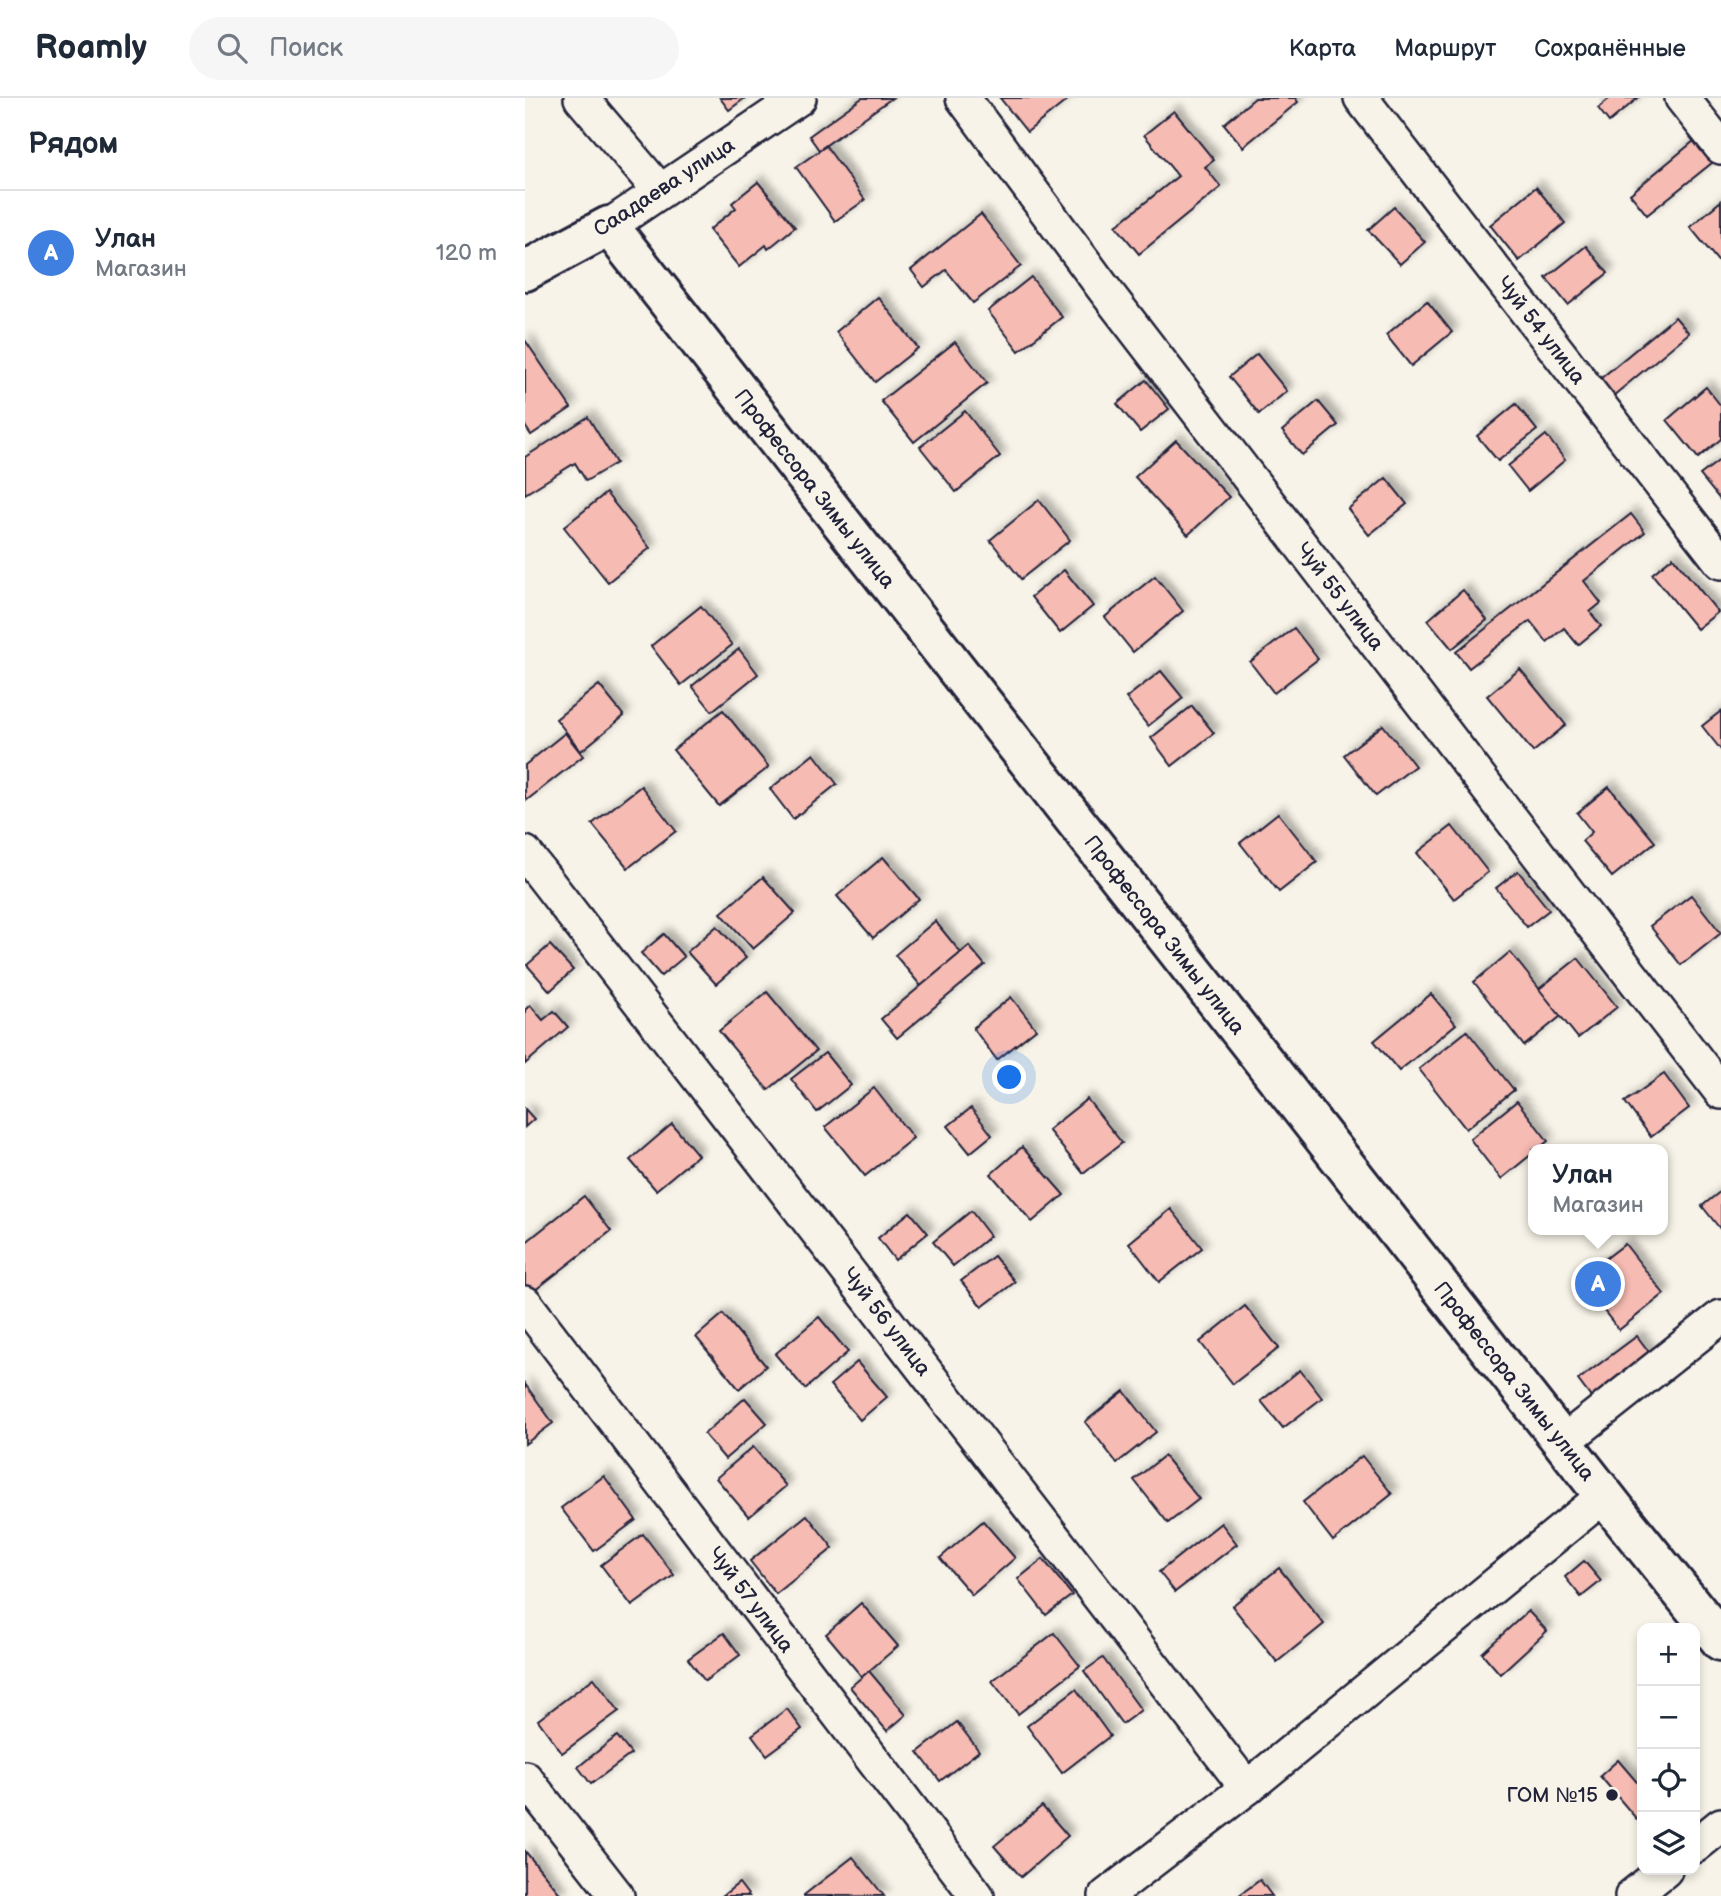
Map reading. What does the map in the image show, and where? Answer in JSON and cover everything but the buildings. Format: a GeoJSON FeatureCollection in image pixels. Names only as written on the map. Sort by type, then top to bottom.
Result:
{"type":"FeatureCollection","features":[{"type":"Feature","properties":{"kind":"street"},"geometry":{"type":"LineString","coordinates":[[581,98],[660,191]]}},
{"type":"Feature","properties":{"kind":"street","name":"Саадаева улица"},"geometry":{"type":"LineString","coordinates":[[525,271],[609,226],[799,98]]}},
{"type":"Feature","properties":{"kind":"street","name":"Чуй 55 улица"},"geometry":{"type":"LineString","coordinates":[[963,98],[1104,289],[1721,1093]]}},
{"type":"Feature","properties":{"kind":"street","name":"Чуй 54 улица"},"geometry":{"type":"LineString","coordinates":[[1361,98],[1721,562]]}},
{"type":"Feature","properties":{"kind":"street"},"geometry":{"type":"LineString","coordinates":[[1682,98],[1721,147]]}},
{"type":"Feature","properties":{"kind":"street","name":"Профессора Зимы улица"},"geometry":{"type":"LineString","coordinates":[[609,226],[1721,1641]]}},
{"type":"Feature","properties":{"kind":"street","name":"Чуй 56 улица"},"geometry":{"type":"LineString","coordinates":[[525,853],[1247,1788]]}},
{"type":"Feature","properties":{"kind":"street","name":"Чуй 57 улица"},"geometry":{"type":"LineString","coordinates":[[525,1303],[977,1896]]}},
{"type":"Feature","properties":{"kind":"street"},"geometry":{"type":"LineString","coordinates":[[1563,1442],[1721,1317]]}},
{"type":"Feature","properties":{"kind":"street"},"geometry":{"type":"LineString","coordinates":[[1106,1896],[1247,1788],[1605,1495]]}},
{"type":"Feature","properties":{"kind":"street"},"geometry":{"type":"LineString","coordinates":[[525,1778],[617,1896]]}},
{"type":"Feature","properties":{"kind":"street"},"geometry":{"type":"LineString","coordinates":[[1700,1842],[1721,1825]]}},
{"type":"Feature","properties":{"kind":"street"},"geometry":{"type":"LineString","coordinates":[[1632,1896],[1659,1875]]}},
{"type":"Feature","properties":{"kind":"place","name":"Улан"},"geometry":{"type":"Point","coordinates":[1598,1284]}},
{"type":"Feature","properties":{"kind":"place","name":"ГОМ №15"},"geometry":{"type":"Point","coordinates":[1612,1795]}}]}
